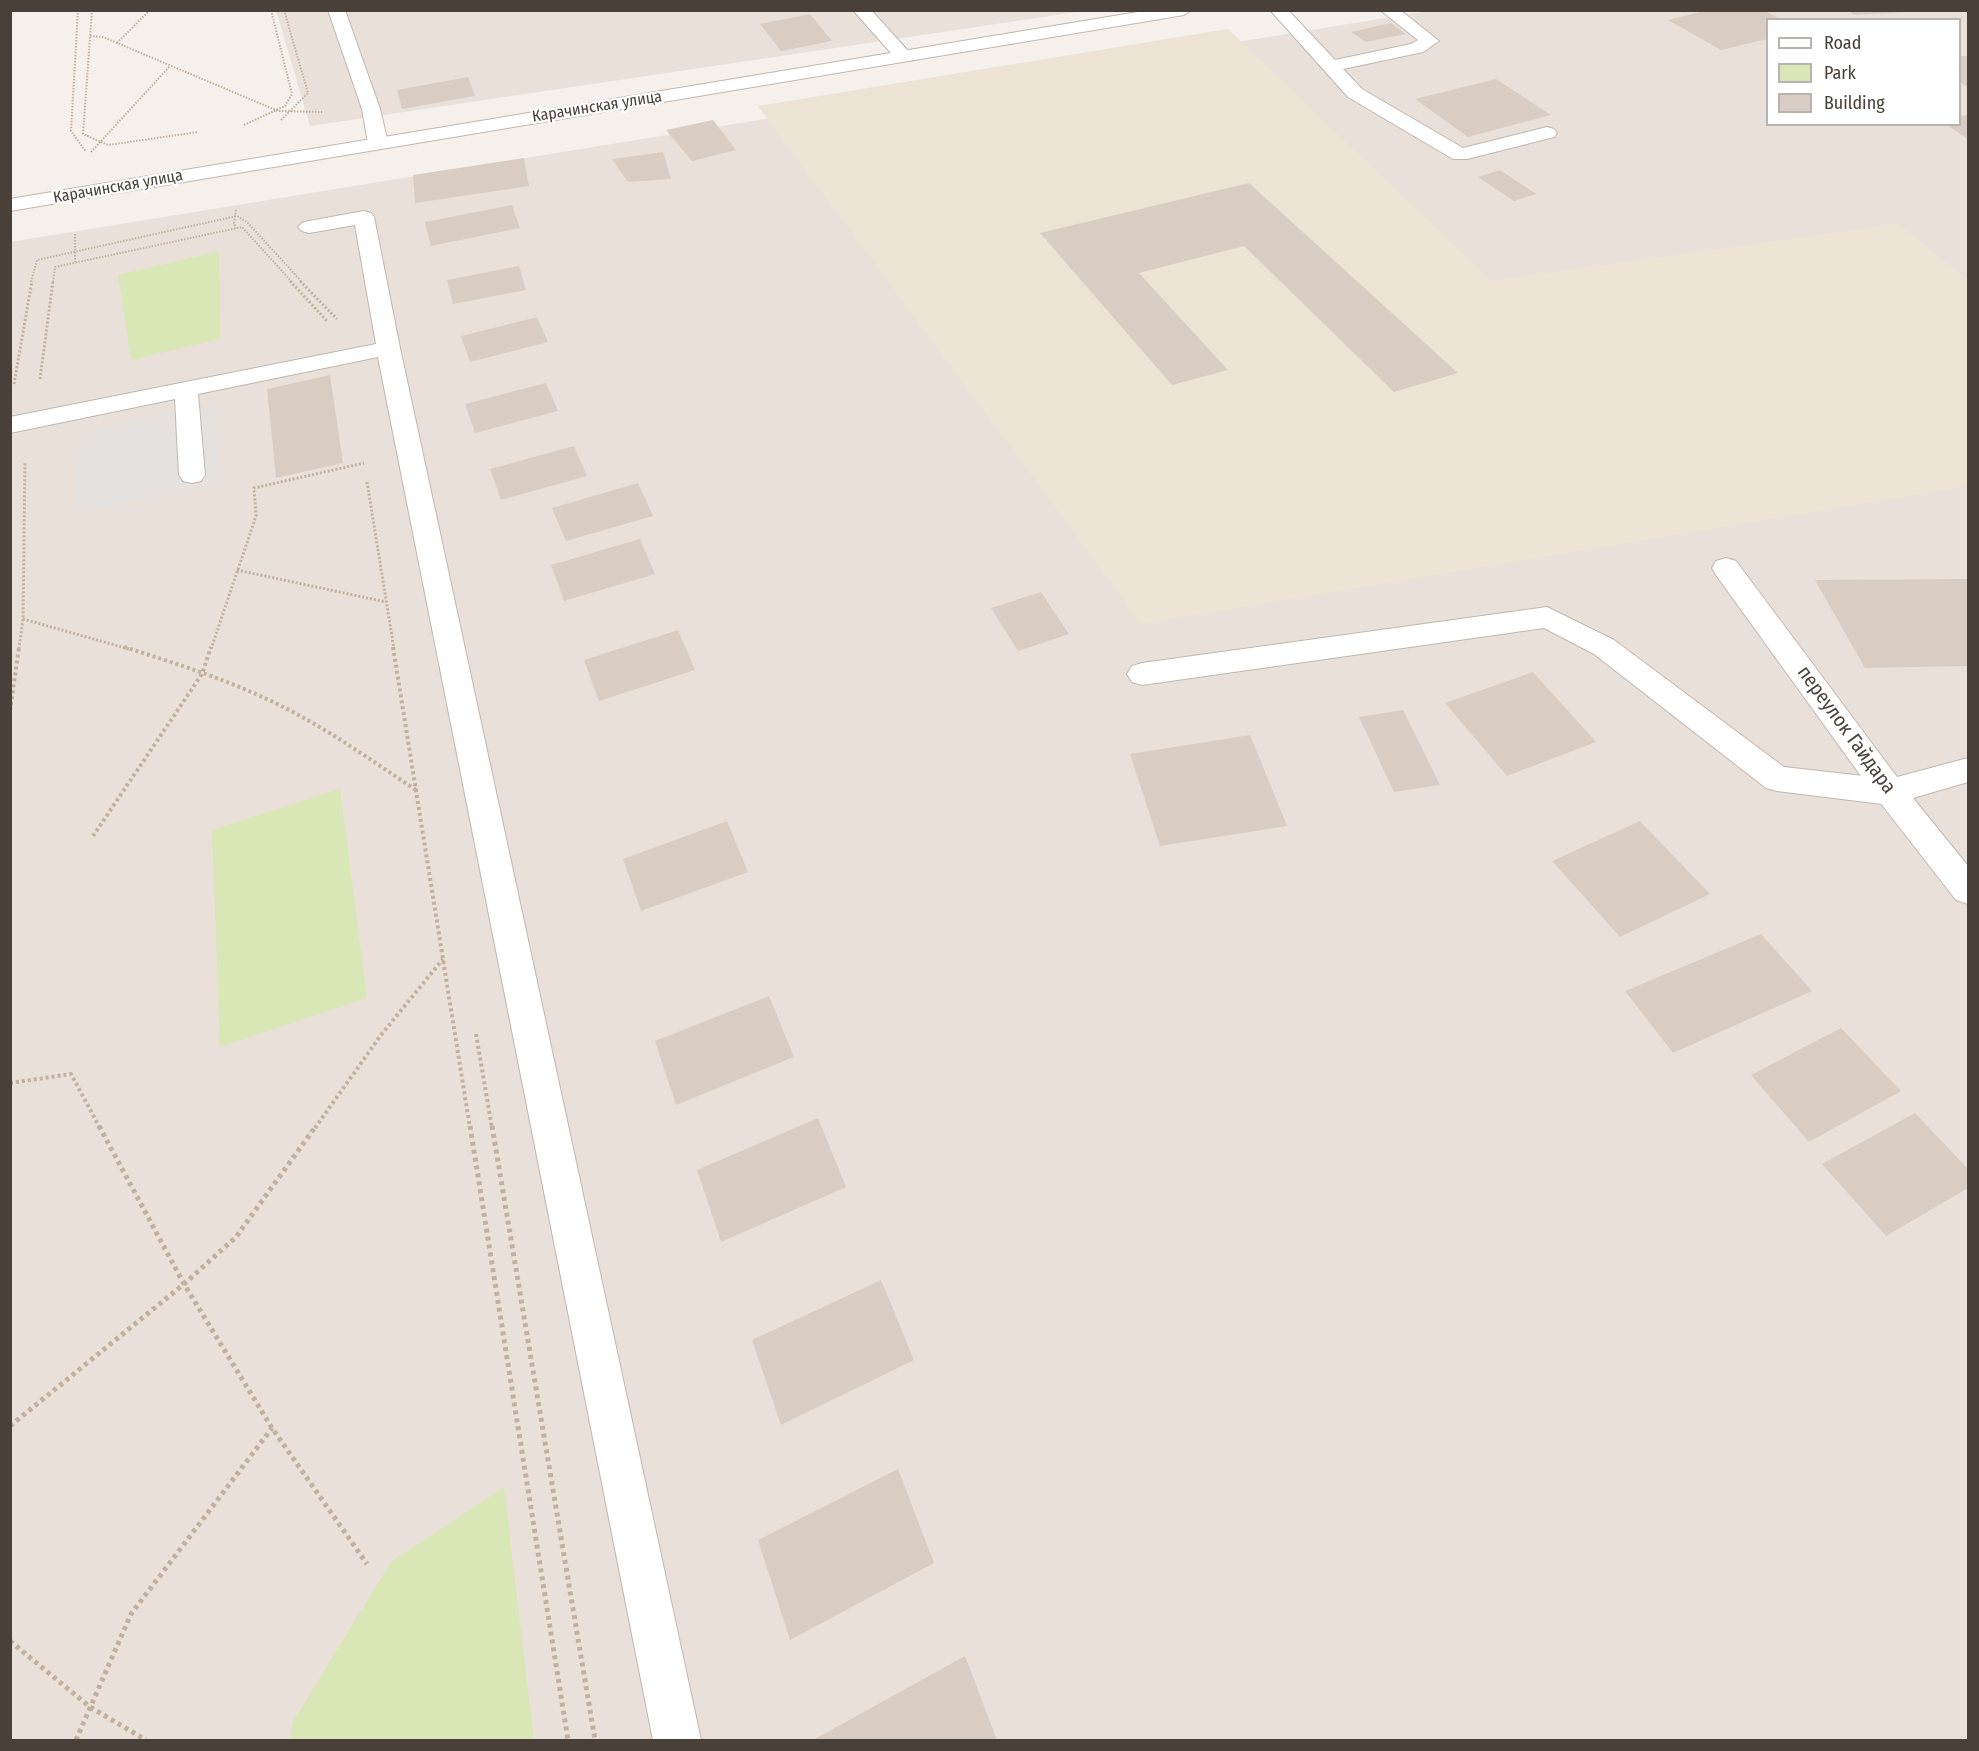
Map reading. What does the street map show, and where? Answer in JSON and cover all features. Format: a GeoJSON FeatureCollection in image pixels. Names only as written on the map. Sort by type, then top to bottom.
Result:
{"type":"FeatureCollection","features":[{"type":"Feature","properties":{"kind":"street"},"geometry":{"type":"LineString","coordinates":[[336,10],[371,109],[378,142]]}},
{"type":"Feature","properties":{"kind":"street"},"geometry":{"type":"LineString","coordinates":[[861,10],[904,57]]}},
{"type":"Feature","properties":{"kind":"street","name":"Карачинская улица"},"geometry":{"type":"LineString","coordinates":[[10,205],[378,142],[1184,10]]}},
{"type":"Feature","properties":{"kind":"street"},"geometry":{"type":"LineString","coordinates":[[1278,10],[1355,93],[1460,155],[1547,133]]}},
{"type":"Feature","properties":{"kind":"street"},"geometry":{"type":"LineString","coordinates":[[1329,67],[1417,48],[1430,41],[1388,10]]}},
{"type":"Feature","properties":{"kind":"street"},"geometry":{"type":"LineString","coordinates":[[309,228],[364,217],[388,348],[677,1740]]}},
{"type":"Feature","properties":{"kind":"street"},"geometry":{"type":"LineString","coordinates":[[10,426],[388,348]]}},
{"type":"Feature","properties":{"kind":"street"},"geometry":{"type":"LineString","coordinates":[[186,388],[192,475]]}},
{"type":"Feature","properties":{"kind":"street","name":"переулок Гайдара"},"geometry":{"type":"LineString","coordinates":[[1726,568],[1890,792],[1968,890]]}},
{"type":"Feature","properties":{"kind":"street"},"geometry":{"type":"LineString","coordinates":[[1142,674],[1547,617],[1604,647],[1777,778],[1890,792],[1968,770]]}},
{"type":"Feature","properties":{"kind":"path"},"geometry":{"type":"LineString","coordinates":[[78,10],[71,131],[84,152],[102,152]]}},
{"type":"Feature","properties":{"kind":"path"},"geometry":{"type":"LineString","coordinates":[[92,10],[83,134],[108,145],[198,132]]}},
{"type":"Feature","properties":{"kind":"path"},"geometry":{"type":"LineString","coordinates":[[117,43],[150,10]]}},
{"type":"Feature","properties":{"kind":"path"},"geometry":{"type":"LineString","coordinates":[[243,125],[278,111],[285,106],[292,94],[271,10]]}},
{"type":"Feature","properties":{"kind":"path"},"geometry":{"type":"LineString","coordinates":[[280,122],[308,93],[284,10]]}},
{"type":"Feature","properties":{"kind":"path"},"geometry":{"type":"LineString","coordinates":[[90,36],[103,37],[278,111],[339,112],[371,109]]}},
{"type":"Feature","properties":{"kind":"path"},"geometry":{"type":"LineString","coordinates":[[91,152],[170,66]]}},
{"type":"Feature","properties":{"kind":"path"},"geometry":{"type":"LineString","coordinates":[[236,210],[237,216],[234,223],[236,228]]}},
{"type":"Feature","properties":{"kind":"path"},"geometry":{"type":"LineString","coordinates":[[14,384],[29,290],[37,260],[237,216],[247,222],[338,320]]}},
{"type":"Feature","properties":{"kind":"path"},"geometry":{"type":"LineString","coordinates":[[10,711],[23,619],[26,446],[34,420],[55,267],[242,227],[335,329],[347,347],[348,356]]}},
{"type":"Feature","properties":{"kind":"path"},"geometry":{"type":"LineString","coordinates":[[75,245],[75,263]]}},
{"type":"Feature","properties":{"kind":"path"},"geometry":{"type":"LineString","coordinates":[[362,453],[568,1740]]}},
{"type":"Feature","properties":{"kind":"path"},"geometry":{"type":"LineString","coordinates":[[93,836],[202,674],[256,516],[254,488],[364,464]]}},
{"type":"Feature","properties":{"kind":"path"},"geometry":{"type":"LineString","coordinates":[[237,570],[386,602]]}},
{"type":"Feature","properties":{"kind":"path"},"geometry":{"type":"LineString","coordinates":[[23,619],[173,662],[273,703],[346,744],[417,791]]}},
{"type":"Feature","properties":{"kind":"path"},"geometry":{"type":"LineString","coordinates":[[10,1426],[184,1284],[236,1237],[381,1035],[443,958]]}},
{"type":"Feature","properties":{"kind":"path"},"geometry":{"type":"LineString","coordinates":[[10,1083],[71,1074],[184,1284],[272,1428],[367,1564]]}},
{"type":"Feature","properties":{"kind":"path"},"geometry":{"type":"LineString","coordinates":[[76,1740],[131,1614],[272,1428]]}},
{"type":"Feature","properties":{"kind":"path"},"geometry":{"type":"LineString","coordinates":[[10,1641],[90,1707],[146,1740]]}},
{"type":"Feature","properties":{"kind":"shaded area"},"geometry":{"type":"Polygon","coordinates":[[[276,10],[1084,11],[310,126],[276,10]]]}},
{"type":"Feature","properties":{"kind":"shaded area"},"geometry":{"type":"Polygon","coordinates":[[[1428,11],[1968,11],[1968,1740],[11,1740],[10,242],[1428,11]]]}},
{"type":"Feature","properties":{"kind":"shaded area"},"geometry":{"type":"Polygon","coordinates":[[[1228,29],[1491,281],[1898,224],[1968,280],[1968,486],[1142,624],[758,106],[1228,29]]]}},
{"type":"Feature","properties":{"kind":"shaded area"},"geometry":{"type":"Polygon","coordinates":[[[215,403],[220,482],[76,515],[79,435],[215,403]]]}},
{"type":"Feature","properties":{"kind":"green space"},"geometry":{"type":"Polygon","coordinates":[[[219,251],[220,339],[131,360],[118,275],[219,251]]]}},
{"type":"Feature","properties":{"kind":"green space"},"geometry":{"type":"Polygon","coordinates":[[[340,789],[367,998],[220,1047],[212,830],[340,789]]]}},
{"type":"Feature","properties":{"kind":"green space"},"geometry":{"type":"Polygon","coordinates":[[[504,1487],[534,1740],[291,1740],[292,1723],[391,1562],[504,1487]]]}},
{"type":"Feature","properties":{"kind":"building"},"geometry":{"type":"Polygon","coordinates":[[[1708,10],[1764,10],[1778,18],[1766,18],[1766,39],[1721,50],[1668,20],[1708,10]]]}},
{"type":"Feature","properties":{"kind":"building"},"geometry":{"type":"Polygon","coordinates":[[[1848,10],[1905,10],[1905,12],[1854,15],[1848,10]]]}},
{"type":"Feature","properties":{"kind":"building"},"geometry":{"type":"Polygon","coordinates":[[[810,14],[832,41],[781,51],[760,24],[810,14]]]}},
{"type":"Feature","properties":{"kind":"building"},"geometry":{"type":"Polygon","coordinates":[[[1391,23],[1406,34],[1366,42],[1351,32],[1391,23]]]}},
{"type":"Feature","properties":{"kind":"building"},"geometry":{"type":"Polygon","coordinates":[[[1961,56],[1968,56],[1968,87],[1961,83],[1961,56]]]}},
{"type":"Feature","properties":{"kind":"building"},"geometry":{"type":"Polygon","coordinates":[[[468,77],[475,96],[402,109],[397,90],[468,77]]]}},
{"type":"Feature","properties":{"kind":"building"},"geometry":{"type":"Polygon","coordinates":[[[1496,79],[1551,115],[1468,137],[1415,99],[1496,79]]]}},
{"type":"Feature","properties":{"kind":"building"},"geometry":{"type":"Polygon","coordinates":[[[1968,115],[1968,139],[1948,126],[1961,126],[1961,116],[1968,115]]]}},
{"type":"Feature","properties":{"kind":"building"},"geometry":{"type":"Polygon","coordinates":[[[713,120],[736,150],[692,161],[666,130],[713,120]]]}},
{"type":"Feature","properties":{"kind":"building"},"geometry":{"type":"Polygon","coordinates":[[[663,152],[671,179],[628,182],[612,159],[663,152]]]}},
{"type":"Feature","properties":{"kind":"building"},"geometry":{"type":"Polygon","coordinates":[[[524,158],[529,186],[415,203],[413,175],[524,158]]]}},
{"type":"Feature","properties":{"kind":"building"},"geometry":{"type":"Polygon","coordinates":[[[1500,170],[1536,194],[1514,201],[1478,177],[1500,170]]]}},
{"type":"Feature","properties":{"kind":"building"},"geometry":{"type":"Polygon","coordinates":[[[1249,183],[1458,373],[1394,392],[1244,246],[1139,273],[1228,370],[1172,385],[1040,233],[1249,183]]]}},
{"type":"Feature","properties":{"kind":"building"},"geometry":{"type":"Polygon","coordinates":[[[512,205],[520,228],[431,246],[425,222],[512,205]]]}},
{"type":"Feature","properties":{"kind":"building"},"geometry":{"type":"Polygon","coordinates":[[[519,266],[526,290],[453,304],[447,280],[519,266]]]}},
{"type":"Feature","properties":{"kind":"building"},"geometry":{"type":"Polygon","coordinates":[[[537,317],[548,342],[470,362],[461,336],[537,317]]]}},
{"type":"Feature","properties":{"kind":"building"},"geometry":{"type":"Polygon","coordinates":[[[330,375],[343,463],[276,478],[267,389],[330,375]]]}},
{"type":"Feature","properties":{"kind":"building"},"geometry":{"type":"Polygon","coordinates":[[[546,383],[558,411],[475,433],[465,404],[546,383]]]}},
{"type":"Feature","properties":{"kind":"building"},"geometry":{"type":"Polygon","coordinates":[[[574,446],[587,476],[501,500],[490,469],[574,446]]]}},
{"type":"Feature","properties":{"kind":"building"},"geometry":{"type":"Polygon","coordinates":[[[638,483],[653,516],[566,541],[552,508],[638,483]]]}},
{"type":"Feature","properties":{"kind":"building"},"geometry":{"type":"Polygon","coordinates":[[[640,539],[655,574],[564,601],[551,565],[640,539]]]}},
{"type":"Feature","properties":{"kind":"building"},"geometry":{"type":"Polygon","coordinates":[[[1968,579],[1968,666],[1865,668],[1815,580],[1968,579]]]}},
{"type":"Feature","properties":{"kind":"building"},"geometry":{"type":"Polygon","coordinates":[[[1041,592],[1069,634],[1018,651],[991,608],[1041,592]]]}},
{"type":"Feature","properties":{"kind":"building"},"geometry":{"type":"Polygon","coordinates":[[[678,630],[695,670],[599,701],[584,660],[678,630]]]}},
{"type":"Feature","properties":{"kind":"building"},"geometry":{"type":"Polygon","coordinates":[[[1533,672],[1596,742],[1507,776],[1445,703],[1533,672]]]}},
{"type":"Feature","properties":{"kind":"building"},"geometry":{"type":"Polygon","coordinates":[[[1403,710],[1440,785],[1394,792],[1359,717],[1403,710]]]}},
{"type":"Feature","properties":{"kind":"building"},"geometry":{"type":"Polygon","coordinates":[[[1250,735],[1287,826],[1160,846],[1130,754],[1250,735]]]}},
{"type":"Feature","properties":{"kind":"building"},"geometry":{"type":"Polygon","coordinates":[[[727,821],[748,872],[641,911],[623,859],[727,821]]]}},
{"type":"Feature","properties":{"kind":"building"},"geometry":{"type":"Polygon","coordinates":[[[1640,821],[1710,894],[1620,937],[1552,861],[1640,821]]]}},
{"type":"Feature","properties":{"kind":"building"},"geometry":{"type":"Polygon","coordinates":[[[1761,934],[1812,991],[1673,1053],[1625,991],[1761,934]]]}},
{"type":"Feature","properties":{"kind":"building"},"geometry":{"type":"Polygon","coordinates":[[[769,996],[794,1057],[676,1105],[655,1041],[769,996]]]}},
{"type":"Feature","properties":{"kind":"building"},"geometry":{"type":"Polygon","coordinates":[[[1841,1028],[1901,1091],[1809,1142],[1751,1075],[1841,1028]]]}},
{"type":"Feature","properties":{"kind":"building"},"geometry":{"type":"Polygon","coordinates":[[[1915,1113],[1968,1169],[1968,1188],[1886,1236],[1822,1164],[1915,1113]]]}},
{"type":"Feature","properties":{"kind":"building"},"geometry":{"type":"Polygon","coordinates":[[[818,1118],[846,1187],[721,1242],[697,1170],[818,1118]]]}},
{"type":"Feature","properties":{"kind":"building"},"geometry":{"type":"Polygon","coordinates":[[[881,1280],[914,1360],[781,1425],[752,1340],[881,1280]]]}},
{"type":"Feature","properties":{"kind":"building"},"geometry":{"type":"Polygon","coordinates":[[[898,1469],[934,1563],[790,1640],[758,1540],[898,1469]]]}},
{"type":"Feature","properties":{"kind":"building"},"geometry":{"type":"Polygon","coordinates":[[[965,1656],[997,1740],[813,1740],[965,1656]]]}}]}
